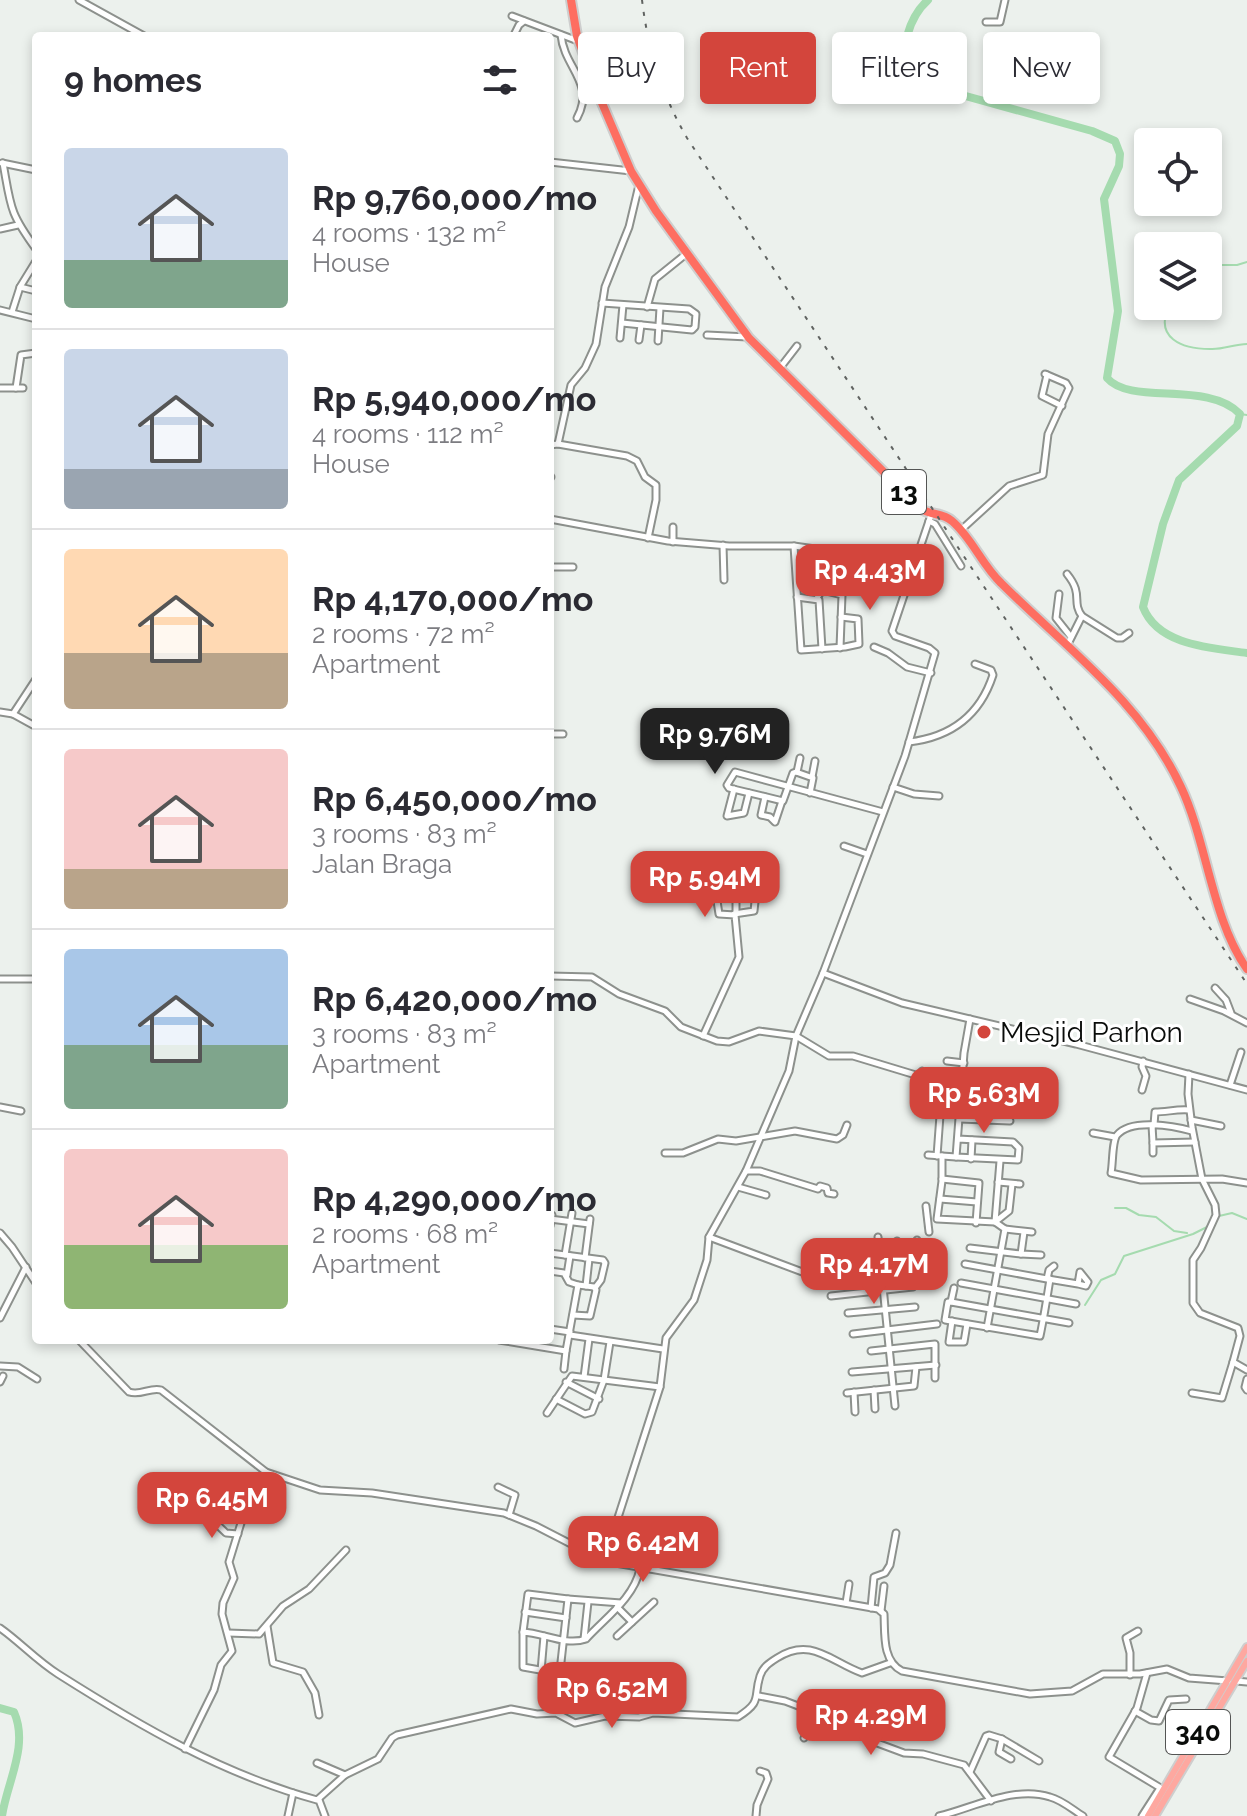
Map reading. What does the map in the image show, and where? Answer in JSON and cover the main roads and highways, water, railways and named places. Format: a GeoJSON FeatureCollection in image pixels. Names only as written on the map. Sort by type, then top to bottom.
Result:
{"type":"FeatureCollection","features":[{"type":"Feature","properties":{"kind":"highway","name":"13"},"geometry":{"type":"LineString","coordinates":[[571,0],[579,42],[631,171],[686,254],[748,337],[930,518],[942,515],[951,519],[1000,583],[1070,640],[1138,718],[1174,772],[1190,811],[1228,932],[1247,969]]}},
{"type":"Feature","properties":{"kind":"main road","name":"340"},"geometry":{"type":"LineString","coordinates":[[1232,1681],[1247,1647]]}},
{"type":"Feature","properties":{"kind":"main road","name":"340"},"geometry":{"type":"LineString","coordinates":[[1148,1816],[1247,1661]]}},
{"type":"Feature","properties":{"kind":"main road","name":"340"},"geometry":{"type":"LineString","coordinates":[[1155,1816],[1163,1789]]}},
{"type":"Feature","properties":{"kind":"waterway"},"geometry":{"type":"LineString","coordinates":[[928,0],[915,16],[905,44],[906,74],[915,82],[1092,131],[1115,141],[1120,154],[1119,166],[1104,199],[1118,311],[1107,378],[1133,391],[1209,398],[1226,404],[1240,414],[1237,426],[1179,480],[1163,524],[1143,607],[1150,620],[1173,637],[1203,647],[1247,653]]}},
{"type":"Feature","properties":{"kind":"waterway"},"geometry":{"type":"LineString","coordinates":[[1222,265],[1247,262]]}},
{"type":"Feature","properties":{"kind":"waterway"},"geometry":{"type":"LineString","coordinates":[[1165,320],[1168,334],[1173,340],[1190,347],[1215,349],[1247,344]]}},
{"type":"Feature","properties":{"kind":"waterway"},"geometry":{"type":"LineString","coordinates":[[1240,414],[1247,415]]}},
{"type":"Feature","properties":{"kind":"waterway"},"geometry":{"type":"LineString","coordinates":[[1115,1208],[1156,1217],[1174,1231],[1187,1233]]}},
{"type":"Feature","properties":{"kind":"waterway"},"geometry":{"type":"LineString","coordinates":[[1219,1216],[1232,1213],[1247,1219]]}},
{"type":"Feature","properties":{"kind":"waterway"},"geometry":{"type":"LineString","coordinates":[[1085,1305],[1101,1280],[1115,1274],[1124,1256],[1193,1234],[1207,1227],[1212,1218]]}},
{"type":"Feature","properties":{"kind":"waterway"},"geometry":{"type":"LineString","coordinates":[[0,1708],[14,1712],[19,1738],[16,1764],[2,1816]]}},
{"type":"Feature","properties":{"kind":"railway"},"geometry":{"type":"LineString","coordinates":[[642,0],[657,72],[687,138],[1247,984]]}},
{"type":"Feature","properties":{"kind":"place","name":"Mesjid Parhon"},"geometry":{"type":"Point","coordinates":[984,1032]}}]}
